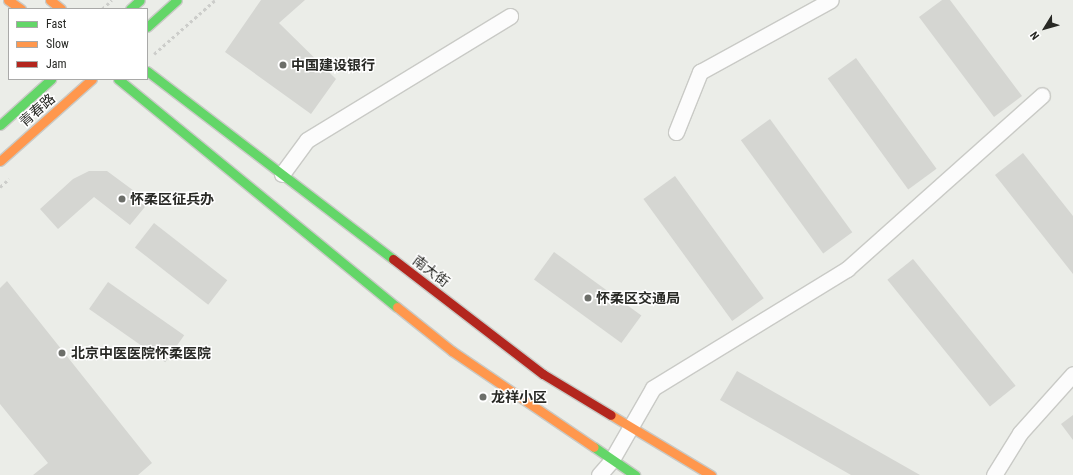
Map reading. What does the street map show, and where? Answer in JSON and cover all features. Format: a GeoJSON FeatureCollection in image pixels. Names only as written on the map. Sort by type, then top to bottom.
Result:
{"type":"FeatureCollection","features":[{"type":"Feature","properties":{"kind":"main road"},"geometry":{"type":"LineString","coordinates":[[8,0],[20,8]]}},
{"type":"Feature","properties":{"kind":"main road"},"geometry":{"type":"LineString","coordinates":[[50,0],[60,8]]}},
{"type":"Feature","properties":{"kind":"main road"},"geometry":{"type":"LineString","coordinates":[[131,8],[140,0]]}},
{"type":"Feature","properties":{"kind":"main road"},"geometry":{"type":"LineString","coordinates":[[148,26],[177,0]]}},
{"type":"Feature","properties":{"kind":"main road","name":"南大街"},"geometry":{"type":"LineString","coordinates":[[148,72],[543,374],[711,475]]}},
{"type":"Feature","properties":{"kind":"main road","name":"青春路"},"geometry":{"type":"LineString","coordinates":[[0,125],[50,80]]}},
{"type":"Feature","properties":{"kind":"main road","name":"青春路"},"geometry":{"type":"LineString","coordinates":[[0,161],[91,80]]}},
{"type":"Feature","properties":{"kind":"main road"},"geometry":{"type":"LineString","coordinates":[[119,80],[452,351],[611,462],[635,475]]}},
{"type":"Feature","properties":{"kind":"street"},"geometry":{"type":"LineString","coordinates":[[676,132],[700,72],[831,0]]}},
{"type":"Feature","properties":{"kind":"street"},"geometry":{"type":"LineString","coordinates":[[282,174],[307,140],[510,16]]}},
{"type":"Feature","properties":{"kind":"street"},"geometry":{"type":"LineString","coordinates":[[599,475],[611,462],[630,425],[653,388],[847,269],[1042,95]]}},
{"type":"Feature","properties":{"kind":"street"},"geometry":{"type":"LineString","coordinates":[[994,475],[1020,434],[1073,374]]}},
{"type":"Feature","properties":{"kind":"path"},"geometry":{"type":"LineString","coordinates":[[103,8],[112,0]]}},
{"type":"Feature","properties":{"kind":"path"},"geometry":{"type":"LineString","coordinates":[[148,58],[215,0]]}},
{"type":"Feature","properties":{"kind":"building","name":"中国建设银行"},"geometry":{"type":"Polygon","coordinates":[[[261,0],[305,0],[279,23],[336,79],[311,114],[225,52],[261,0]]]}},
{"type":"Feature","properties":{"kind":"building"},"geometry":{"type":"Polygon","coordinates":[[[942,0],[950,0],[1022,96],[994,117],[919,17],[942,0]]]}},
{"type":"Feature","properties":{"kind":"building"},"geometry":{"type":"Polygon","coordinates":[[[856,58],[937,169],[908,189],[828,79],[856,58]]]}},
{"type":"Feature","properties":{"kind":"building"},"geometry":{"type":"Polygon","coordinates":[[[770,119],[852,232],[823,253],[741,140],[770,119]]]}},
{"type":"Feature","properties":{"kind":"building"},"geometry":{"type":"Polygon","coordinates":[[[1023,153],[1073,216],[1073,274],[995,175],[1023,153]]]}},
{"type":"Feature","properties":{"kind":"building","name":"怀柔区征兵办"},"geometry":{"type":"Polygon","coordinates":[[[89,171],[107,171],[149,202],[130,225],[94,197],[58,229],[40,209],[73,179],[89,171]]]}},
{"type":"Feature","properties":{"kind":"building"},"geometry":{"type":"Polygon","coordinates":[[[675,176],[764,298],[732,321],[643,199],[675,176]]]}},
{"type":"Feature","properties":{"kind":"building"},"geometry":{"type":"Polygon","coordinates":[[[154,223],[227,280],[208,305],[135,247],[154,223]]]}},
{"type":"Feature","properties":{"kind":"building","name":"怀柔区交通局"},"geometry":{"type":"Polygon","coordinates":[[[554,252],[641,315],[621,343],[534,280],[554,252]]]}},
{"type":"Feature","properties":{"kind":"building"},"geometry":{"type":"Polygon","coordinates":[[[913,259],[1016,386],[990,406],[887,280],[913,259]]]}},
{"type":"Feature","properties":{"kind":"building"},"geometry":{"type":"Polygon","coordinates":[[[7,281],[152,463],[138,475],[33,475],[48,463],[0,404],[0,288],[7,281]]]}},
{"type":"Feature","properties":{"kind":"building"},"geometry":{"type":"Polygon","coordinates":[[[108,282],[184,335],[165,362],[89,309],[108,282]]]}},
{"type":"Feature","properties":{"kind":"building"},"geometry":{"type":"Polygon","coordinates":[[[737,371],[920,475],[851,475],[720,400],[737,371]]]}},
{"type":"Feature","properties":{"kind":"building"},"geometry":{"type":"Polygon","coordinates":[[[1073,415],[1073,440],[1061,424],[1073,415]]]}},
{"type":"Feature","properties":{"kind":"traffic: fast"},"geometry":{"type":"LineString","coordinates":[[131,8],[140,0]]}},
{"type":"Feature","properties":{"kind":"traffic: fast"},"geometry":{"type":"LineString","coordinates":[[148,26],[177,0]]}},
{"type":"Feature","properties":{"kind":"traffic: fast"},"geometry":{"type":"LineString","coordinates":[[148,72],[393,259]]}},
{"type":"Feature","properties":{"kind":"traffic: fast"},"geometry":{"type":"LineString","coordinates":[[0,125],[50,80]]}},
{"type":"Feature","properties":{"kind":"traffic: fast"},"geometry":{"type":"LineString","coordinates":[[119,80],[397,307]]}},
{"type":"Feature","properties":{"kind":"traffic: fast"},"geometry":{"type":"LineString","coordinates":[[594,447],[635,475]]}},
{"type":"Feature","properties":{"kind":"traffic: slow"},"geometry":{"type":"LineString","coordinates":[[8,0],[20,8]]}},
{"type":"Feature","properties":{"kind":"traffic: slow"},"geometry":{"type":"LineString","coordinates":[[50,0],[60,8]]}},
{"type":"Feature","properties":{"kind":"traffic: slow"},"geometry":{"type":"LineString","coordinates":[[0,161],[91,80]]}},
{"type":"Feature","properties":{"kind":"traffic: slow"},"geometry":{"type":"LineString","coordinates":[[397,307],[452,351],[594,447]]}},
{"type":"Feature","properties":{"kind":"traffic: slow"},"geometry":{"type":"LineString","coordinates":[[611,415],[711,475]]}},
{"type":"Feature","properties":{"kind":"traffic: jam"},"geometry":{"type":"LineString","coordinates":[[393,259],[543,374],[611,415]]}},
{"type":"Feature","properties":{"kind":"place","name":"中国建设银行"},"geometry":{"type":"Point","coordinates":[283,65]}},
{"type":"Feature","properties":{"kind":"place","name":"怀柔区征兵办"},"geometry":{"type":"Point","coordinates":[122,199]}},
{"type":"Feature","properties":{"kind":"place","name":"怀柔区交通局"},"geometry":{"type":"Point","coordinates":[588,298]}},
{"type":"Feature","properties":{"kind":"place","name":"北京中医医院怀柔医院"},"geometry":{"type":"Point","coordinates":[62,353]}},
{"type":"Feature","properties":{"kind":"place","name":"龙祥小区"},"geometry":{"type":"Point","coordinates":[483,397]}}]}
